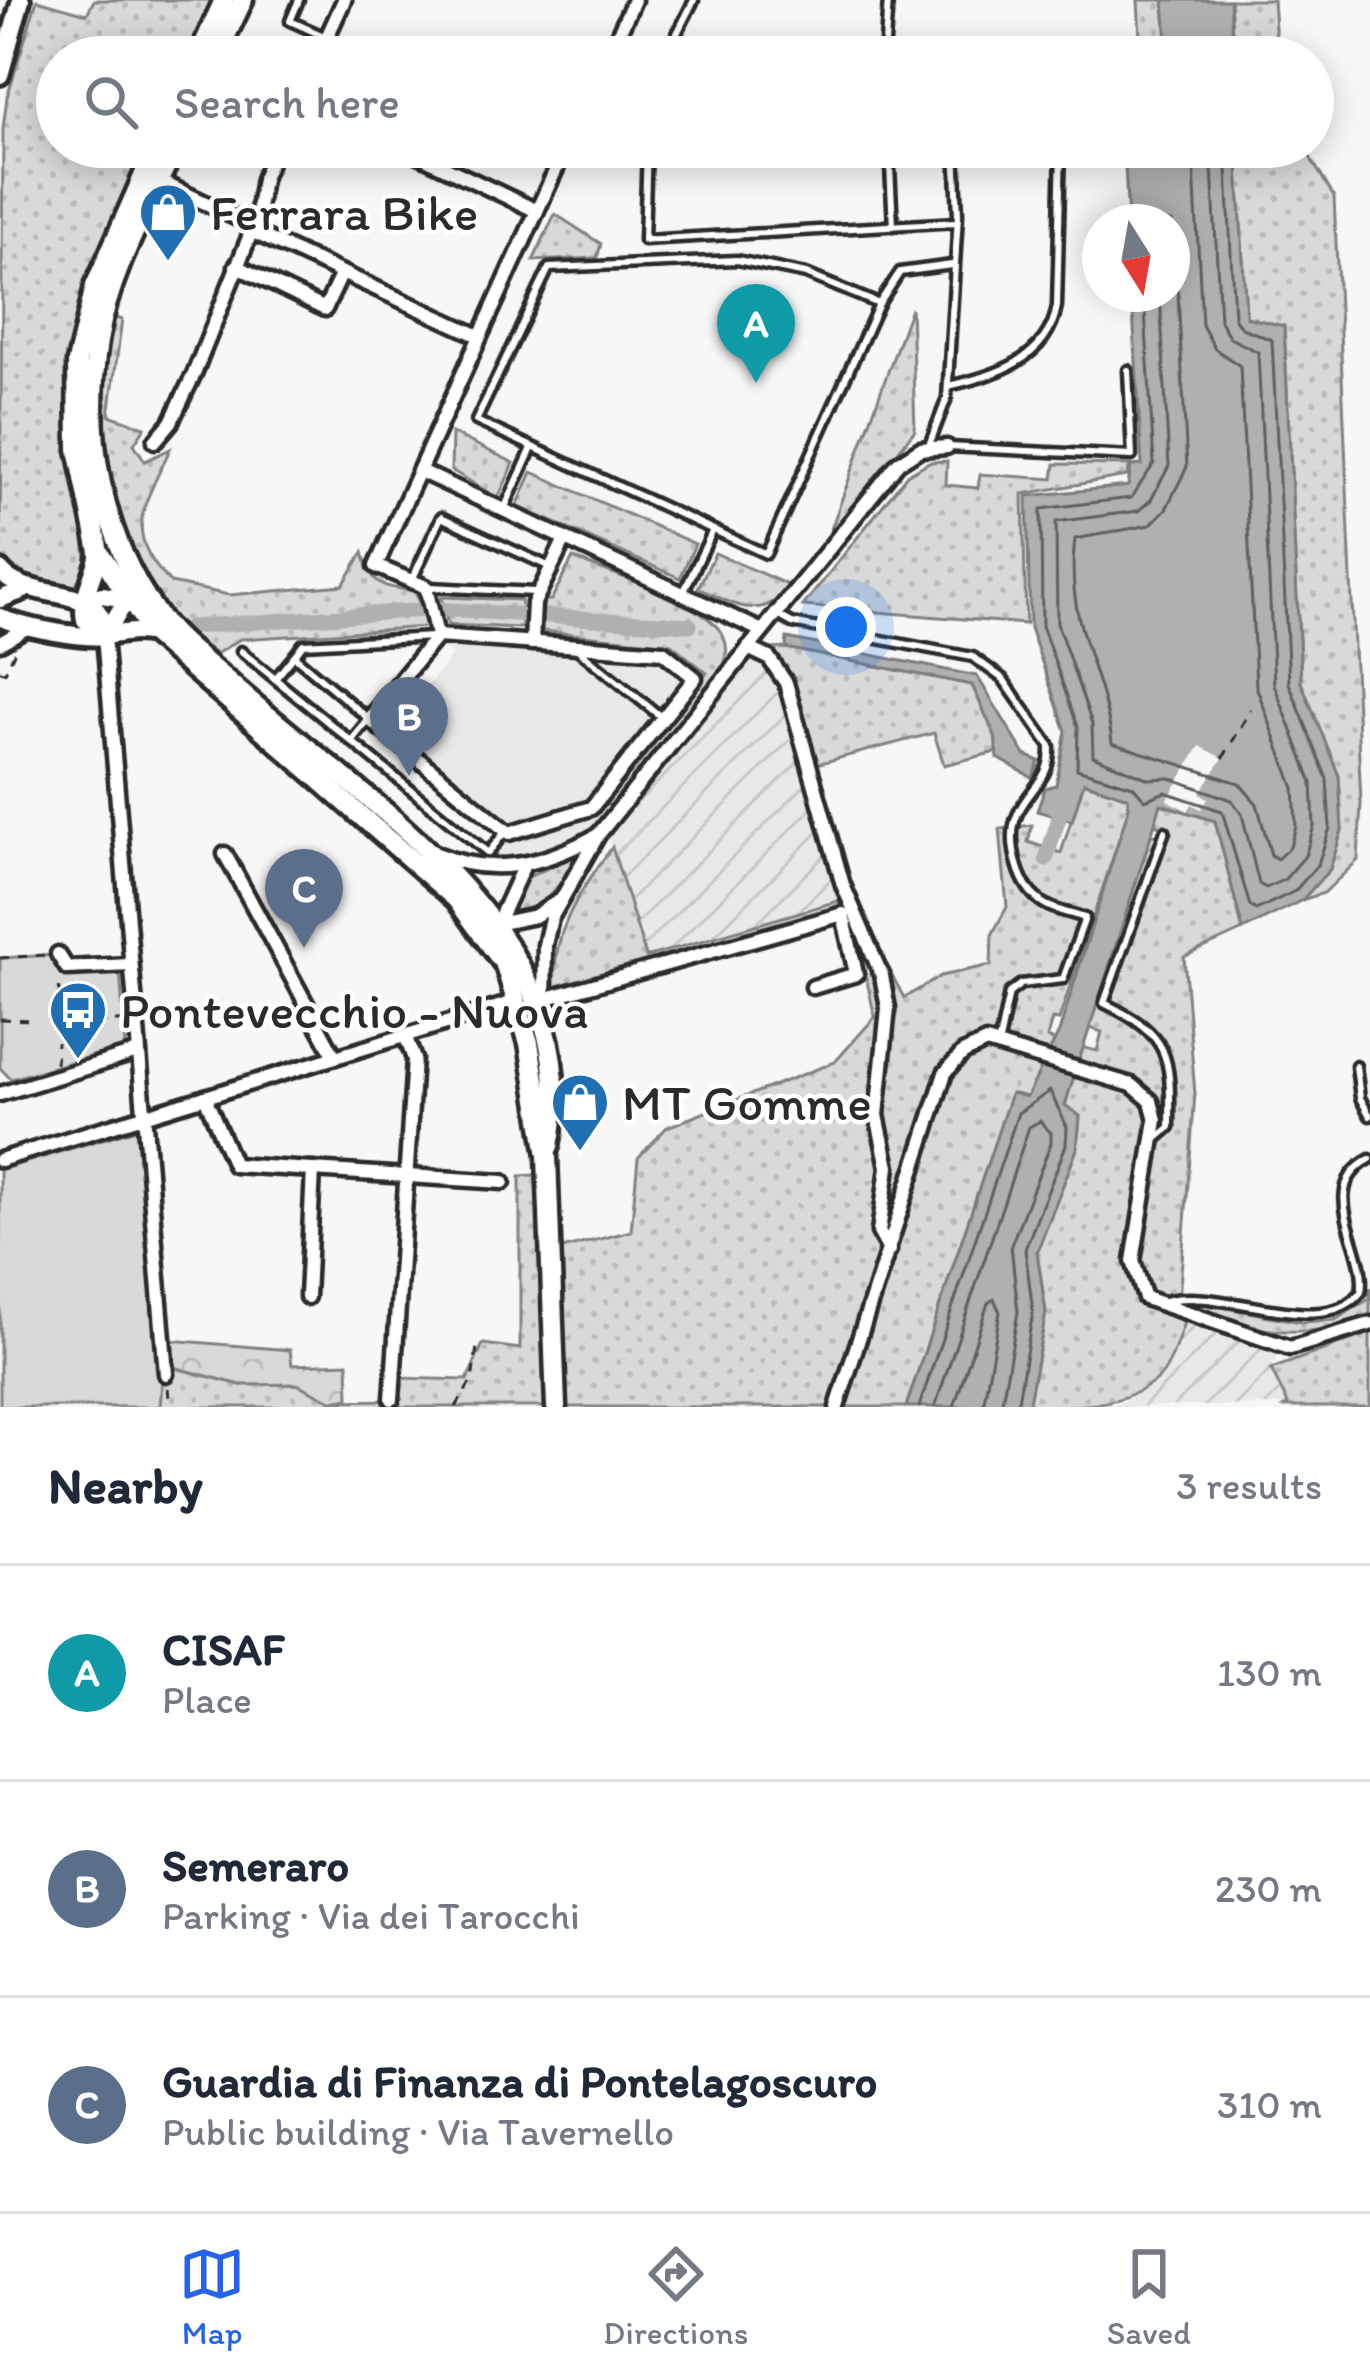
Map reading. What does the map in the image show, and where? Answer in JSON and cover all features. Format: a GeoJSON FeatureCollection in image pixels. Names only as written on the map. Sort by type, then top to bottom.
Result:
{"type":"FeatureCollection","features":[{"type":"Feature","properties":{"kind":"main road"},"geometry":{"type":"LineString","coordinates":[[208,36],[224,0]]}},
{"type":"Feature","properties":{"kind":"main road"},"geometry":{"type":"LineString","coordinates":[[226,36],[243,0]]}},
{"type":"Feature","properties":{"kind":"main road"},"geometry":{"type":"LineString","coordinates":[[153,168],[77,362],[76,406],[87,512],[99,551],[135,595],[241,702]]}},
{"type":"Feature","properties":{"kind":"main road"},"geometry":{"type":"LineString","coordinates":[[151,178],[159,168]]}},
{"type":"Feature","properties":{"kind":"main road"},"geometry":{"type":"LineString","coordinates":[[100,296],[94,397],[101,488],[135,595],[153,634],[241,702],[491,929]]}},
{"type":"Feature","properties":{"kind":"main road"},"geometry":{"type":"LineString","coordinates":[[314,766],[423,849],[491,929],[533,1000],[543,1028],[556,1114],[548,1156]]}},
{"type":"Feature","properties":{"kind":"main road"},"geometry":{"type":"LineString","coordinates":[[533,1000],[548,1156],[556,1407]]}},
{"type":"Feature","properties":{"kind":"street"},"geometry":{"type":"LineString","coordinates":[[0,75],[21,0]]}},
{"type":"Feature","properties":{"kind":"street"},"geometry":{"type":"LineString","coordinates":[[327,36],[344,0]]}},
{"type":"Feature","properties":{"kind":"street"},"geometry":{"type":"LineString","coordinates":[[618,36],[634,0]]}},
{"type":"Feature","properties":{"kind":"street"},"geometry":{"type":"LineString","coordinates":[[154,441],[171,422],[194,374],[252,229],[267,168]]}},
{"type":"Feature","properties":{"kind":"street"},"geometry":{"type":"LineString","coordinates":[[446,168],[537,211]]}},
{"type":"Feature","properties":{"kind":"street"},"geometry":{"type":"LineString","coordinates":[[435,629],[532,643],[663,652],[695,678],[591,808],[506,830],[369,719],[435,629],[427,594],[412,581],[376,566],[556,168]]}},
{"type":"Feature","properties":{"kind":"street"},"geometry":{"type":"LineString","coordinates":[[151,178],[478,336]]}},
{"type":"Feature","properties":{"kind":"street"},"geometry":{"type":"LineString","coordinates":[[236,266],[325,309],[342,273]]}},
{"type":"Feature","properties":{"kind":"street"},"geometry":{"type":"LineString","coordinates":[[533,1000],[557,902],[598,835],[898,463],[928,447],[947,447]]}},
{"type":"Feature","properties":{"kind":"street"},"geometry":{"type":"LineString","coordinates":[[422,472],[762,631]]}},
{"type":"Feature","properties":{"kind":"street"},"geometry":{"type":"LineString","coordinates":[[532,643],[536,597],[566,539]]}},
{"type":"Feature","properties":{"kind":"street"},"geometry":{"type":"LineString","coordinates":[[82,599],[94,580],[99,551]]}},
{"type":"Feature","properties":{"kind":"street"},"geometry":{"type":"LineString","coordinates":[[0,570],[24,590]]}},
{"type":"Feature","properties":{"kind":"street"},"geometry":{"type":"LineString","coordinates":[[0,599],[24,590],[82,599],[99,608],[166,1374]]}},
{"type":"Feature","properties":{"kind":"street"},"geometry":{"type":"LineString","coordinates":[[82,599],[135,595]]}},
{"type":"Feature","properties":{"kind":"street"},"geometry":{"type":"LineString","coordinates":[[104,636],[135,595]]}},
{"type":"Feature","properties":{"kind":"street"},"geometry":{"type":"LineString","coordinates":[[0,617],[104,636],[128,629],[153,634]]}},
{"type":"Feature","properties":{"kind":"street"},"geometry":{"type":"LineString","coordinates":[[0,643],[31,626]]}},
{"type":"Feature","properties":{"kind":"street"},"geometry":{"type":"LineString","coordinates":[[748,648],[769,658],[786,682],[850,911],[856,974],[813,987]]}},
{"type":"Feature","properties":{"kind":"street"},"geometry":{"type":"LineString","coordinates":[[591,808],[609,822]]}},
{"type":"Feature","properties":{"kind":"street"},"geometry":{"type":"LineString","coordinates":[[423,849],[459,864],[524,866],[598,835]]}},
{"type":"Feature","properties":{"kind":"street"},"geometry":{"type":"LineString","coordinates":[[225,854],[334,1057]]}},
{"type":"Feature","properties":{"kind":"street"},"geometry":{"type":"LineString","coordinates":[[491,929],[524,866]]}},
{"type":"Feature","properties":{"kind":"street"},"geometry":{"type":"LineString","coordinates":[[491,929],[535,916],[557,902]]}},
{"type":"Feature","properties":{"kind":"street"},"geometry":{"type":"LineString","coordinates":[[850,911],[881,976],[890,1024],[877,1115],[888,1167],[879,1232],[889,1250]]}},
{"type":"Feature","properties":{"kind":"street"},"geometry":{"type":"LineString","coordinates":[[0,1160],[404,1035],[850,911]]}},
{"type":"Feature","properties":{"kind":"street"},"geometry":{"type":"LineString","coordinates":[[58,954],[67,968],[130,965]]}},
{"type":"Feature","properties":{"kind":"street"},"geometry":{"type":"LineString","coordinates":[[392,1399],[414,1059],[404,1035]]}},
{"type":"Feature","properties":{"kind":"street"},"geometry":{"type":"LineString","coordinates":[[837,1407],[945,1072],[976,1045],[999,1042],[1144,1092],[1156,1110],[1132,1261],[1138,1287],[1156,1304],[1270,1346],[1310,1347],[1370,1324]]}},
{"type":"Feature","properties":{"kind":"street"},"geometry":{"type":"LineString","coordinates":[[0,1094],[138,1052]]}},
{"type":"Feature","properties":{"kind":"street"},"geometry":{"type":"LineString","coordinates":[[205,1097],[234,1166],[503,1182]]}},
{"type":"Feature","properties":{"kind":"street"},"geometry":{"type":"LineString","coordinates":[[307,1297],[313,1171]]}},
{"type":"Feature","properties":{"kind":"lane"},"geometry":{"type":"LineString","coordinates":[[299,0],[290,21],[325,36]]}},
{"type":"Feature","properties":{"kind":"lane"},"geometry":{"type":"LineString","coordinates":[[676,36],[694,0]]}},
{"type":"Feature","properties":{"kind":"lane"},"geometry":{"type":"LineString","coordinates":[[885,36],[888,0]]}},
{"type":"Feature","properties":{"kind":"lane"},"geometry":{"type":"LineString","coordinates":[[646,168],[644,240],[957,222]]}},
{"type":"Feature","properties":{"kind":"lane"},"geometry":{"type":"LineString","coordinates":[[890,168],[893,226]]}},
{"type":"Feature","properties":{"kind":"lane"},"geometry":{"type":"LineString","coordinates":[[928,447],[948,386],[956,168]]}},
{"type":"Feature","properties":{"kind":"lane"},"geometry":{"type":"LineString","coordinates":[[948,386],[1017,364],[1052,325],[1057,306],[1060,168]]}},
{"type":"Feature","properties":{"kind":"lane"},"geometry":{"type":"LineString","coordinates":[[879,304],[806,274],[758,262],[549,268],[476,421],[766,554],[879,304],[900,272],[952,265]]}},
{"type":"Feature","properties":{"kind":"lane"},"geometry":{"type":"LineString","coordinates":[[947,447],[1132,456],[1127,370]]}},
{"type":"Feature","properties":{"kind":"lane"},"geometry":{"type":"LineString","coordinates":[[503,510],[533,447]]}},
{"type":"Feature","properties":{"kind":"lane"},"geometry":{"type":"LineString","coordinates":[[412,581],[441,517],[551,567]]}},
{"type":"Feature","properties":{"kind":"lane"},"geometry":{"type":"LineString","coordinates":[[683,594],[713,530]]}},
{"type":"Feature","properties":{"kind":"lane"},"geometry":{"type":"LineString","coordinates":[[427,594],[536,597]]}},
{"type":"Feature","properties":{"kind":"lane"},"geometry":{"type":"LineString","coordinates":[[776,614],[791,623],[973,657],[1003,679],[1050,746],[1044,781],[1019,811],[1014,826],[1018,873],[1039,901],[1084,919],[1063,979],[1021,984],[1009,993],[999,1042]]}},
{"type":"Feature","properties":{"kind":"lane"},"geometry":{"type":"LineString","coordinates":[[275,679],[303,644],[435,629]]}},
{"type":"Feature","properties":{"kind":"lane"},"geometry":{"type":"LineString","coordinates":[[574,646],[663,718]]}},
{"type":"Feature","properties":{"kind":"lane"},"geometry":{"type":"LineString","coordinates":[[241,650],[488,853],[506,830]]}},
{"type":"Feature","properties":{"kind":"lane"},"geometry":{"type":"LineString","coordinates":[[293,656],[369,719],[351,741]]}},
{"type":"Feature","properties":{"kind":"lane"},"geometry":{"type":"LineString","coordinates":[[1152,1142],[1170,1127],[1170,1088],[1160,1042],[1150,1027],[1104,1004],[1165,831]]}},
{"type":"Feature","properties":{"kind":"lane"},"geometry":{"type":"LineString","coordinates":[[1356,1066],[1370,1116]]}},
{"type":"Feature","properties":{"kind":"lane"},"geometry":{"type":"LineString","coordinates":[[1156,1304],[1183,1296],[1209,1297],[1315,1313],[1350,1304],[1369,1276],[1366,1244],[1348,1198],[1360,1164],[1370,1159]]}},
{"type":"Feature","properties":{"kind":"path"},"geometry":{"type":"LineString","coordinates":[[0,671],[21,646]]}},
{"type":"Feature","properties":{"kind":"path"},"geometry":{"type":"LineString","coordinates":[[1223,758],[1251,709]]}},
{"type":"Feature","properties":{"kind":"path"},"geometry":{"type":"LineString","coordinates":[[0,958],[58,954]]}},
{"type":"Feature","properties":{"kind":"path"},"geometry":{"type":"LineString","coordinates":[[0,1019],[32,1020]]}},
{"type":"Feature","properties":{"kind":"path"},"geometry":{"type":"LineString","coordinates":[[79,1021],[135,1021]]}},
{"type":"Feature","properties":{"kind":"path"},"geometry":{"type":"LineString","coordinates":[[55,1078],[57,1042]]}},
{"type":"Feature","properties":{"kind":"path"},"geometry":{"type":"LineString","coordinates":[[456,1407],[472,1379],[478,1341]]}},
{"type":"Feature","properties":{"kind":"path"},"geometry":{"type":"LineString","coordinates":[[166,1374],[170,1407]]}},
{"type":"Feature","properties":{"kind":"shaded area"},"geometry":{"type":"Polygon","coordinates":[[[522,628],[671,644],[708,673],[605,801],[614,808],[605,827],[572,857],[522,880],[485,862],[514,824],[395,727],[452,655],[420,630],[522,628]]]}},
{"type":"Feature","properties":{"kind":"shaded area"},"geometry":{"type":"Polygon","coordinates":[[[745,652],[770,669],[777,683],[841,900],[645,957],[605,827],[745,652]]]}},
{"type":"Feature","properties":{"kind":"shaded area"},"geometry":{"type":"Polygon","coordinates":[[[1179,1300],[1217,1321],[1290,1331],[1271,1369],[1288,1405],[1111,1407],[1144,1391],[1179,1300]]]}},
{"type":"Feature","properties":{"kind":"green space"},"geometry":{"type":"Polygon","coordinates":[[[37,0],[87,14],[94,0],[217,0],[201,36],[36,36],[36,168],[140,168],[94,269],[75,332],[68,399],[87,573],[84,582],[67,591],[7,572],[0,558],[7,97],[37,0]]]}},
{"type":"Feature","properties":{"kind":"green space"},"geometry":{"type":"Polygon","coordinates":[[[1138,0],[1164,0],[1167,36],[1140,36],[1138,0]]]}},
{"type":"Feature","properties":{"kind":"green space"},"geometry":{"type":"Polygon","coordinates":[[[1230,0],[1273,0],[1276,36],[1232,36],[1230,0]]]}},
{"type":"Feature","properties":{"kind":"green space"},"geometry":{"type":"Polygon","coordinates":[[[1238,168],[1317,168],[1334,197],[1361,803],[1358,860],[1324,893],[1302,900],[1330,869],[1342,830],[1339,776],[1301,682],[1284,327],[1246,317],[1238,168]]]}},
{"type":"Feature","properties":{"kind":"green space"},"geometry":{"type":"Polygon","coordinates":[[[555,214],[601,244],[597,258],[533,261],[555,214]]]}},
{"type":"Feature","properties":{"kind":"green space"},"geometry":{"type":"Polygon","coordinates":[[[911,308],[915,430],[827,540],[911,308]]]}},
{"type":"Feature","properties":{"kind":"green space"},"geometry":{"type":"Polygon","coordinates":[[[110,316],[122,320],[109,415],[145,427],[134,444],[145,461],[170,449],[146,503],[142,533],[155,565],[171,583],[229,595],[343,585],[363,552],[380,583],[415,591],[427,627],[240,639],[216,654],[178,622],[149,586],[113,503],[102,411],[110,316]]]}},
{"type":"Feature","properties":{"kind":"green space"},"geometry":{"type":"Polygon","coordinates":[[[452,433],[514,463],[498,498],[451,470],[452,433]]]}},
{"type":"Feature","properties":{"kind":"green space"},"geometry":{"type":"Polygon","coordinates":[[[947,461],[946,485],[978,488],[980,474],[1053,479],[1055,464],[1130,465],[1127,476],[1023,494],[1026,624],[803,606],[907,475],[929,462],[947,461]]]}},
{"type":"Feature","properties":{"kind":"green space"},"geometry":{"type":"Polygon","coordinates":[[[532,472],[695,544],[680,578],[517,506],[532,472]]]}},
{"type":"Feature","properties":{"kind":"green space"},"geometry":{"type":"Polygon","coordinates":[[[715,553],[790,586],[769,605],[758,608],[724,600],[698,588],[715,553]]]}},
{"type":"Feature","properties":{"kind":"green space"},"geometry":{"type":"Polygon","coordinates":[[[573,558],[690,607],[718,628],[726,644],[723,672],[614,808],[604,802],[707,673],[671,644],[542,631],[543,600],[551,600],[573,558]]]}},
{"type":"Feature","properties":{"kind":"green space"},"geometry":{"type":"Polygon","coordinates":[[[441,597],[521,600],[522,628],[448,625],[441,597]]]}},
{"type":"Feature","properties":{"kind":"green space"},"geometry":{"type":"Polygon","coordinates":[[[786,648],[972,685],[996,736],[996,752],[944,765],[934,733],[817,764],[788,671],[770,649],[786,648]]]}},
{"type":"Feature","properties":{"kind":"green space"},"geometry":{"type":"Polygon","coordinates":[[[1083,782],[1129,797],[1127,815],[1059,1020],[1052,1019],[1047,1038],[1055,1041],[1027,1098],[1011,1094],[906,1407],[160,1407],[163,1365],[241,1385],[297,1384],[332,1401],[395,1400],[398,1378],[467,1380],[483,1344],[520,1349],[520,1176],[550,1174],[539,1255],[631,1231],[638,1158],[667,1127],[835,1062],[875,1017],[855,928],[872,966],[885,962],[904,998],[941,976],[991,965],[992,935],[1007,907],[1000,829],[1032,825],[1028,842],[1061,853],[1083,782]]]}},
{"type":"Feature","properties":{"kind":"green space"},"geometry":{"type":"Polygon","coordinates":[[[1161,804],[1215,821],[1243,930],[1184,957],[1195,1094],[1179,1299],[1301,1322],[1335,1320],[1369,1299],[1370,1287],[1370,1314],[1324,1329],[1275,1330],[1226,1321],[1181,1301],[1187,1315],[1172,1355],[1161,1376],[1148,1386],[1099,1403],[1028,1407],[1046,1313],[1037,1252],[1077,1149],[1080,1117],[1065,1106],[1081,1047],[1097,1051],[1102,1032],[1087,1027],[1150,834],[1160,837],[1163,827],[1152,823],[1161,804]]]}},
{"type":"Feature","properties":{"kind":"green space"},"geometry":{"type":"Polygon","coordinates":[[[612,847],[646,957],[841,900],[834,912],[555,992],[557,950],[569,914],[612,847]]]}},
{"type":"Feature","properties":{"kind":"green space"},"geometry":{"type":"Polygon","coordinates":[[[572,857],[577,864],[543,903],[515,915],[509,910],[522,880],[572,857]]]}},
{"type":"Feature","properties":{"kind":"green space"},"geometry":{"type":"Polygon","coordinates":[[[55,955],[58,964],[120,968],[125,1047],[11,1079],[0,1068],[0,958],[55,955]]]}},
{"type":"Feature","properties":{"kind":"green space"},"geometry":{"type":"Polygon","coordinates":[[[146,1126],[163,1365],[160,1407],[0,1407],[0,1170],[146,1126]]]}},
{"type":"Feature","properties":{"kind":"green space"},"geometry":{"type":"Polygon","coordinates":[[[1370,1333],[1370,1407],[1284,1407],[1288,1404],[1271,1369],[1370,1333]]]}},
{"type":"Feature","properties":{"kind":"green space"},"geometry":{"type":"Polygon","coordinates":[[[169,1340],[290,1350],[292,1365],[348,1363],[349,1398],[332,1401],[297,1384],[241,1385],[170,1366],[169,1340]]]}},
{"type":"Feature","properties":{"kind":"water"},"geometry":{"type":"Polygon","coordinates":[[[1164,0],[1230,0],[1232,36],[1167,36],[1164,0]]]}},
{"type":"Feature","properties":{"kind":"water"},"geometry":{"type":"Polygon","coordinates":[[[1125,168],[1238,168],[1246,317],[1284,326],[1301,682],[1339,776],[1342,830],[1330,869],[1302,900],[1243,930],[1215,821],[1161,804],[1065,1105],[1080,1116],[1077,1149],[1037,1252],[1046,1313],[1028,1407],[906,1407],[1011,1093],[1027,1097],[1059,1032],[1129,807],[1128,797],[1084,782],[1072,821],[1037,811],[1045,788],[1056,785],[1066,731],[1030,628],[1027,496],[1128,486],[1131,466],[1142,465],[1133,312],[1190,312],[1190,204],[1127,204],[1125,168]]]}},
{"type":"Feature","properties":{"kind":"water"},"geometry":{"type":"Polygon","coordinates":[[[787,638],[977,676],[1025,755],[1039,761],[1033,778],[998,758],[995,736],[972,685],[786,648],[787,638]]]}},
{"type":"Feature","properties":{"kind":"pier"},"geometry":{"type":"Polygon","coordinates":[[[1200,746],[1223,758],[1200,793],[1208,798],[1201,809],[1192,804],[1188,811],[1167,800],[1200,746]]]}},
{"type":"Feature","properties":{"kind":"waterway"},"geometry":{"type":"LineString","coordinates":[[190,627],[437,609],[690,625]]}},
{"type":"Feature","properties":{"kind":"waterway"},"geometry":{"type":"LineString","coordinates":[[1046,859],[1065,799]]}},
{"type":"Feature","properties":{"kind":"place","name":"Ferrara Bike"},"geometry":{"type":"Point","coordinates":[168,263]}},
{"type":"Feature","properties":{"kind":"place","name":"CISAF"},"geometry":{"type":"Point","coordinates":[756,383]}},
{"type":"Feature","properties":{"kind":"place","name":"Semeraro"},"geometry":{"type":"Point","coordinates":[409,776]}},
{"type":"Feature","properties":{"kind":"place","name":"Guardia di Finanza di Pontelagoscuro"},"geometry":{"type":"Point","coordinates":[304,948]}},
{"type":"Feature","properties":{"kind":"place","name":"Pontevecchio - Nuova"},"geometry":{"type":"Point","coordinates":[78,1061]}},
{"type":"Feature","properties":{"kind":"place","name":"MT Gomme"},"geometry":{"type":"Point","coordinates":[580,1153]}}]}
